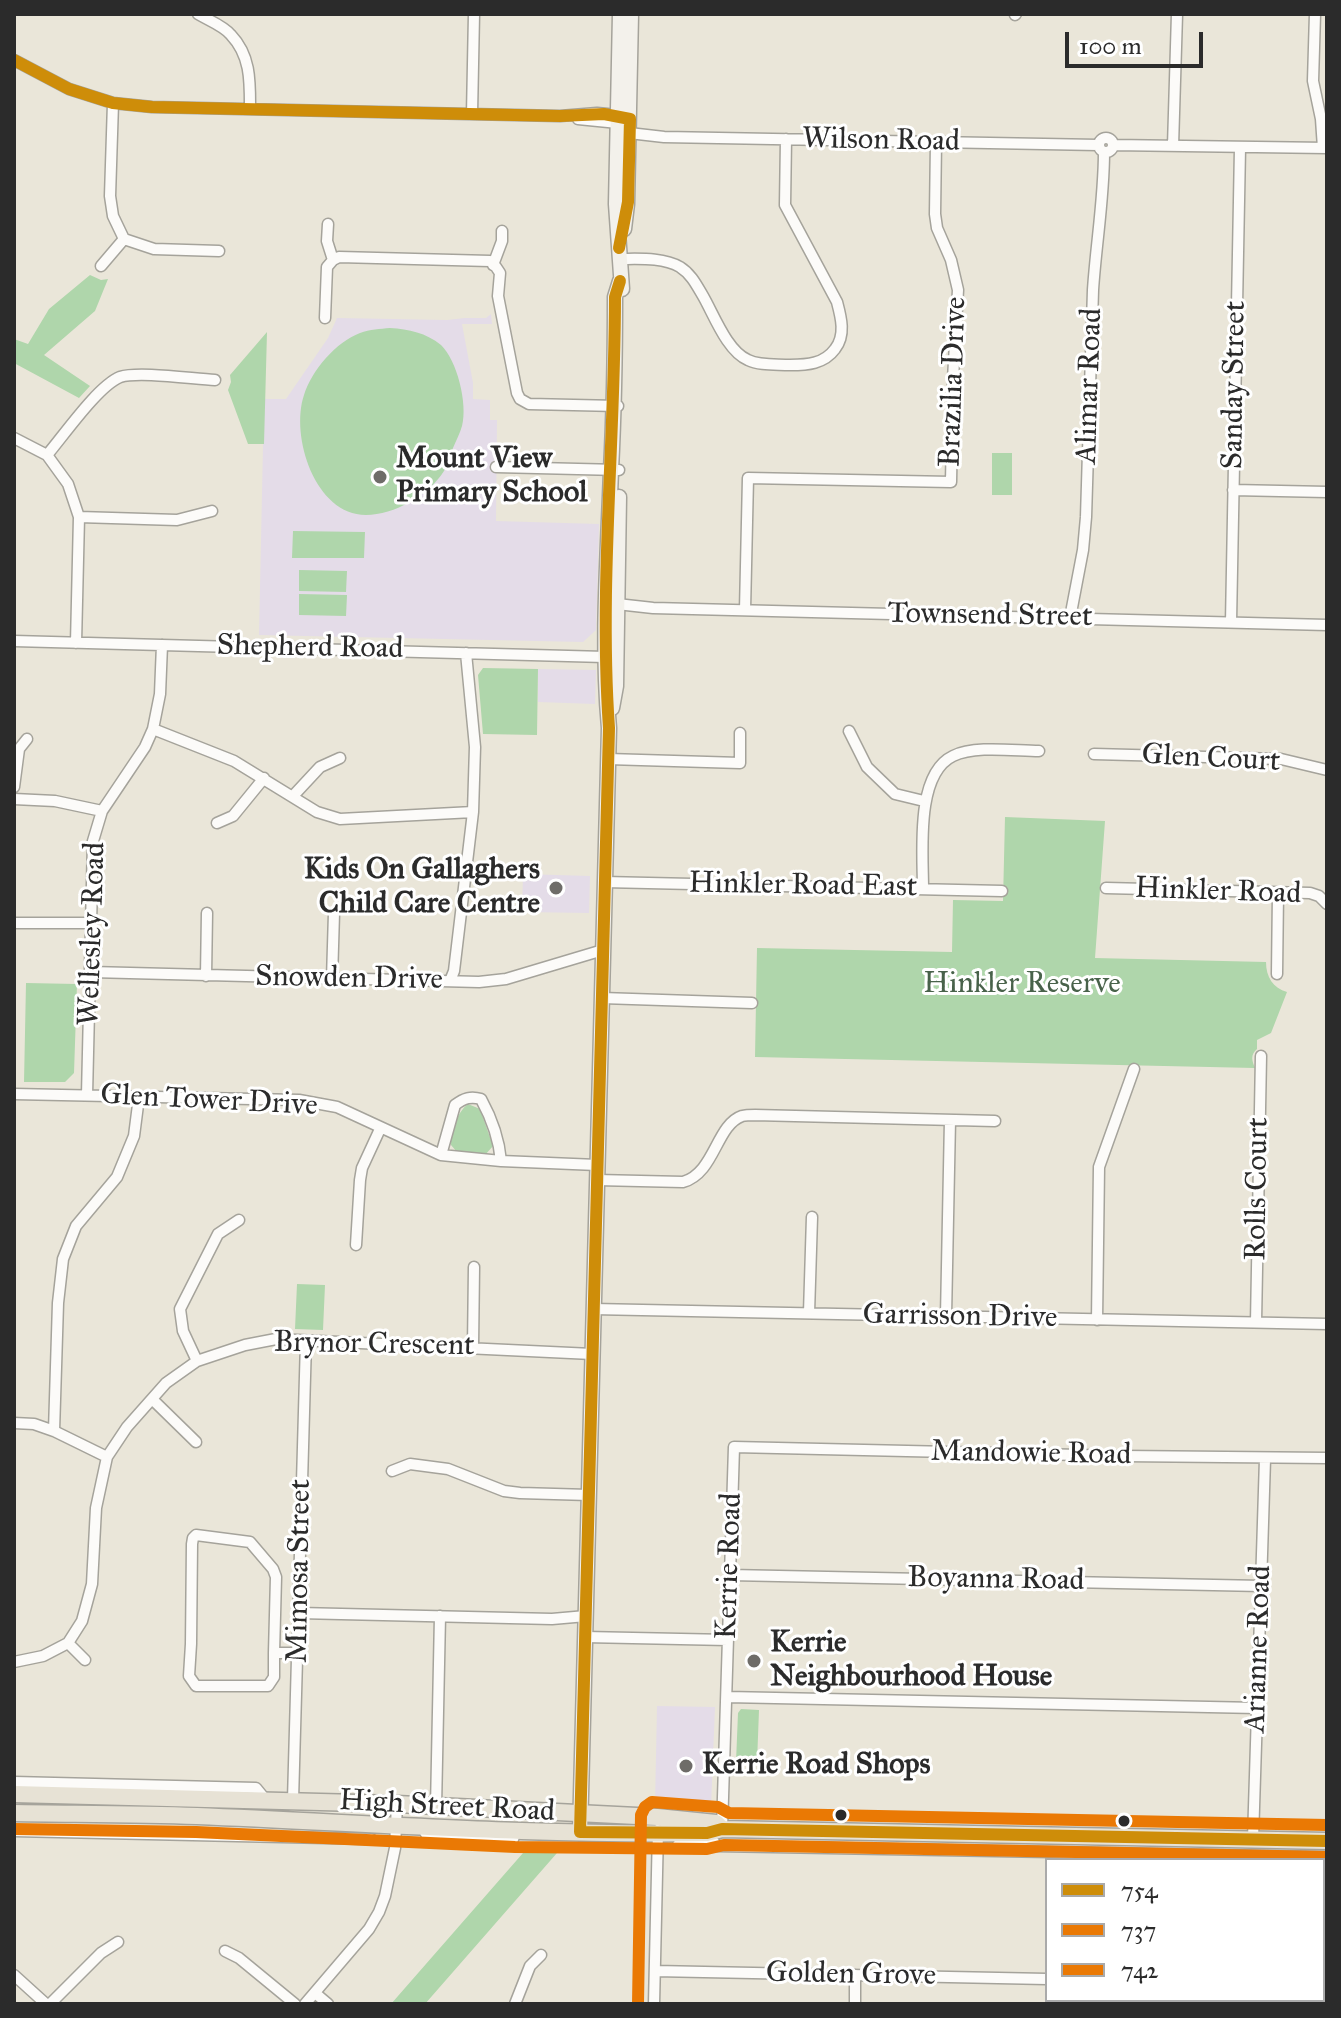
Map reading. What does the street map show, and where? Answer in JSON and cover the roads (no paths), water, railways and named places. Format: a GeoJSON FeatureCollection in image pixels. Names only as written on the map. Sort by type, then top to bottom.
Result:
{"type":"FeatureCollection","features":[{"type":"Feature","properties":{"kind":"main road","name":"High Street Road"},"geometry":{"type":"LineString","coordinates":[[14,1794],[358,1802],[581,1813],[658,1826]]}},
{"type":"Feature","properties":{"kind":"main road"},"geometry":{"type":"LineString","coordinates":[[358,1802],[358,1832]]}},
{"type":"Feature","properties":{"kind":"main road","name":"High Street Road"},"geometry":{"type":"LineString","coordinates":[[14,1813],[194,1816],[358,1832],[422,1827],[580,1832],[716,1823],[715,1836],[1105,1850],[1253,1839],[1327,1841]]}},
{"type":"Feature","properties":{"kind":"street"},"geometry":{"type":"LineString","coordinates":[[198,14],[230,33],[243,53],[250,73],[250,109]]}},
{"type":"Feature","properties":{"kind":"street"},"geometry":{"type":"LineString","coordinates":[[472,114],[474,14]]}},
{"type":"Feature","properties":{"kind":"street"},"geometry":{"type":"LineString","coordinates":[[620,14],[623,124]]}},
{"type":"Feature","properties":{"kind":"street"},"geometry":{"type":"LineString","coordinates":[[611,657],[617,607],[615,297],[620,281],[623,124],[631,14]]}},
{"type":"Feature","properties":{"kind":"street"},"geometry":{"type":"LineString","coordinates":[[1173,146],[1177,14]]}},
{"type":"Feature","properties":{"kind":"street"},"geometry":{"type":"LineString","coordinates":[[1315,14],[1313,81],[1325,148]]}},
{"type":"Feature","properties":{"kind":"street"},"geometry":{"type":"LineString","coordinates":[[14,61],[69,89],[113,103],[152,107],[560,116],[597,113],[623,124]]}},
{"type":"Feature","properties":{"kind":"street"},"geometry":{"type":"LineString","coordinates":[[113,103],[110,196],[113,216],[124,239],[154,249],[219,251]]}},
{"type":"Feature","properties":{"kind":"street"},"geometry":{"type":"LineString","coordinates":[[560,116],[623,124]]}},
{"type":"Feature","properties":{"kind":"street","name":"Wilson Road"},"geometry":{"type":"LineString","coordinates":[[623,124],[664,137],[1105,147],[1325,148]]}},
{"type":"Feature","properties":{"kind":"street"},"geometry":{"type":"LineString","coordinates":[[620,246],[677,265],[689,274],[734,352],[749,361],[810,365],[823,359],[835,350],[842,319],[837,302],[785,205],[786,139]]}},
{"type":"Feature","properties":{"kind":"street","name":"Brazilia Drive"},"geometry":{"type":"LineString","coordinates":[[745,610],[748,478],[951,482],[958,290],[951,260],[937,228],[936,142]]}},
{"type":"Feature","properties":{"kind":"street","name":"Alimar Road"},"geometry":{"type":"LineString","coordinates":[[1070,618],[1086,517],[1093,290],[1105,147]]}},
{"type":"Feature","properties":{"kind":"street","name":"Sanday Street"},"geometry":{"type":"LineString","coordinates":[[1231,622],[1240,148]]}},
{"type":"Feature","properties":{"kind":"street"},"geometry":{"type":"LineString","coordinates":[[328,224],[327,241],[333,260]]}},
{"type":"Feature","properties":{"kind":"street"},"geometry":{"type":"LineString","coordinates":[[493,265],[502,241],[502,231]]}},
{"type":"Feature","properties":{"kind":"street"},"geometry":{"type":"LineString","coordinates":[[101,266],[124,239]]}},
{"type":"Feature","properties":{"kind":"street"},"geometry":{"type":"LineString","coordinates":[[325,318],[327,267],[339,257],[490,261],[500,273],[498,296],[520,399],[529,404],[617,406]]}},
{"type":"Feature","properties":{"kind":"street"},"geometry":{"type":"LineString","coordinates":[[47,455],[106,386],[119,378],[134,375],[215,380]]}},
{"type":"Feature","properties":{"kind":"street"},"geometry":{"type":"LineString","coordinates":[[14,438],[47,455],[68,484],[79,517],[76,643]]}},
{"type":"Feature","properties":{"kind":"street"},"geometry":{"type":"LineString","coordinates":[[496,467],[615,469]]}},
{"type":"Feature","properties":{"kind":"street"},"geometry":{"type":"LineString","coordinates":[[580,1832],[611,657],[607,555],[615,469]]}},
{"type":"Feature","properties":{"kind":"street"},"geometry":{"type":"LineString","coordinates":[[1233,490],[1327,492]]}},
{"type":"Feature","properties":{"kind":"street"},"geometry":{"type":"LineString","coordinates":[[79,517],[177,520],[212,511]]}},
{"type":"Feature","properties":{"kind":"street","name":"Townsend Street"},"geometry":{"type":"LineString","coordinates":[[617,607],[1327,625]]}},
{"type":"Feature","properties":{"kind":"street","name":"Shepherd Road"},"geometry":{"type":"LineString","coordinates":[[14,641],[611,657]]}},
{"type":"Feature","properties":{"kind":"street","name":"Wellesley Road"},"geometry":{"type":"LineString","coordinates":[[87,1095],[93,841],[102,811],[145,747],[153,729],[160,694],[162,645]]}},
{"type":"Feature","properties":{"kind":"street"},"geometry":{"type":"LineString","coordinates":[[450,981],[454,971],[473,812],[475,747],[466,653]]}},
{"type":"Feature","properties":{"kind":"street"},"geometry":{"type":"LineString","coordinates":[[153,729],[220,754],[317,812],[340,819],[473,812]]}},
{"type":"Feature","properties":{"kind":"street"},"geometry":{"type":"LineString","coordinates":[[849,731],[867,767],[895,794],[924,801]]}},
{"type":"Feature","properties":{"kind":"street"},"geometry":{"type":"LineString","coordinates":[[608,759],[740,763],[740,733]]}},
{"type":"Feature","properties":{"kind":"street"},"geometry":{"type":"LineString","coordinates":[[14,787],[19,749],[27,739]]}},
{"type":"Feature","properties":{"kind":"street"},"geometry":{"type":"LineString","coordinates":[[923,889],[924,801],[934,774],[951,756],[974,750],[1039,751]]}},
{"type":"Feature","properties":{"kind":"street","name":"Glen Court"},"geometry":{"type":"LineString","coordinates":[[1094,754],[1281,759],[1327,770]]}},
{"type":"Feature","properties":{"kind":"street"},"geometry":{"type":"LineString","coordinates":[[293,796],[320,767],[340,758]]}},
{"type":"Feature","properties":{"kind":"street"},"geometry":{"type":"LineString","coordinates":[[217,823],[233,816],[264,778]]}},
{"type":"Feature","properties":{"kind":"street"},"geometry":{"type":"LineString","coordinates":[[14,799],[55,801],[102,811]]}},
{"type":"Feature","properties":{"kind":"street","name":"Hinkler Road East"},"geometry":{"type":"LineString","coordinates":[[604,882],[1002,891]]}},
{"type":"Feature","properties":{"kind":"street","name":"Hinkler Road"},"geometry":{"type":"LineString","coordinates":[[1106,888],[1310,893],[1327,904]]}},
{"type":"Feature","properties":{"kind":"street"},"geometry":{"type":"LineString","coordinates":[[1277,974],[1278,893]]}},
{"type":"Feature","properties":{"kind":"street"},"geometry":{"type":"LineString","coordinates":[[206,976],[207,913]]}},
{"type":"Feature","properties":{"kind":"street"},"geometry":{"type":"LineString","coordinates":[[332,979],[334,913]]}},
{"type":"Feature","properties":{"kind":"street"},"geometry":{"type":"LineString","coordinates":[[14,923],[92,923]]}},
{"type":"Feature","properties":{"kind":"street","name":"Snowden Drive"},"geometry":{"type":"LineString","coordinates":[[91,972],[479,982],[506,979],[603,950]]}},
{"type":"Feature","properties":{"kind":"street"},"geometry":{"type":"LineString","coordinates":[[602,998],[752,1003]]}},
{"type":"Feature","properties":{"kind":"street","name":"Rolls Court"},"geometry":{"type":"LineString","coordinates":[[1256,1322],[1261,1056]]}},
{"type":"Feature","properties":{"kind":"street"},"geometry":{"type":"LineString","coordinates":[[1097,1320],[1099,1167],[1134,1069]]}},
{"type":"Feature","properties":{"kind":"street","name":"Glen Tower Drive"},"geometry":{"type":"LineString","coordinates":[[14,1094],[299,1100],[337,1107],[441,1155],[683,1182],[694,1179],[730,1125],[741,1117],[950,1120]]}},
{"type":"Feature","properties":{"kind":"street"},"geometry":{"type":"LineString","coordinates":[[54,1431],[58,1303],[63,1259],[76,1226],[117,1177],[134,1136],[139,1097]]}},
{"type":"Feature","properties":{"kind":"street"},"geometry":{"type":"LineString","coordinates":[[441,1155],[455,1105],[472,1097],[481,1099],[485,1105],[499,1140],[501,1161]]}},
{"type":"Feature","properties":{"kind":"street"},"geometry":{"type":"LineString","coordinates":[[946,1316],[950,1120],[995,1121]]}},
{"type":"Feature","properties":{"kind":"street"},"geometry":{"type":"LineString","coordinates":[[356,1245],[362,1168],[380,1129]]}},
{"type":"Feature","properties":{"kind":"street"},"geometry":{"type":"LineString","coordinates":[[809,1313],[812,1217]]}},
{"type":"Feature","properties":{"kind":"street"},"geometry":{"type":"LineString","coordinates":[[197,1361],[183,1331],[180,1309],[218,1234],[239,1220]]}},
{"type":"Feature","properties":{"kind":"street"},"geometry":{"type":"LineString","coordinates":[[473,1347],[474,1267]]}},
{"type":"Feature","properties":{"kind":"street","name":"Garrisson Drive"},"geometry":{"type":"LineString","coordinates":[[593,1309],[1327,1324]]}},
{"type":"Feature","properties":{"kind":"street","name":"Brynor Crescent"},"geometry":{"type":"LineString","coordinates":[[68,1643],[82,1621],[92,1584],[96,1508],[107,1457],[127,1427],[166,1383],[197,1361],[245,1345],[276,1339],[592,1354]]}},
{"type":"Feature","properties":{"kind":"street","name":"Mimosa Street"},"geometry":{"type":"LineString","coordinates":[[293,1800],[306,1341]]}},
{"type":"Feature","properties":{"kind":"street"},"geometry":{"type":"LineString","coordinates":[[152,1399],[196,1442]]}},
{"type":"Feature","properties":{"kind":"street"},"geometry":{"type":"LineString","coordinates":[[14,1423],[34,1424],[54,1431],[107,1457]]}},
{"type":"Feature","properties":{"kind":"street","name":"Mandowie Road"},"geometry":{"type":"LineString","coordinates":[[734,1447],[1327,1458]]}},
{"type":"Feature","properties":{"kind":"street","name":"Kerrie Road"},"geometry":{"type":"LineString","coordinates":[[715,1836],[727,1697],[734,1447]]}},
{"type":"Feature","properties":{"kind":"street","name":"Arianne Road"},"geometry":{"type":"LineString","coordinates":[[1253,1839],[1265,1459]]}},
{"type":"Feature","properties":{"kind":"street"},"geometry":{"type":"LineString","coordinates":[[392,1471],[410,1464],[448,1469],[504,1491],[589,1495]]}},
{"type":"Feature","properties":{"kind":"street"},"geometry":{"type":"LineString","coordinates":[[196,1535],[250,1542],[273,1569],[276,1577],[274,1653],[274,1677],[268,1686],[196,1686],[189,1676],[192,1544],[196,1535]]}},
{"type":"Feature","properties":{"kind":"street","name":"Boyanna Road"},"geometry":{"type":"LineString","coordinates":[[730,1575],[1262,1586]]}},
{"type":"Feature","properties":{"kind":"street"},"geometry":{"type":"LineString","coordinates":[[299,1613],[552,1619],[567,1616],[585,1625],[728,1640]]}},
{"type":"Feature","properties":{"kind":"street"},"geometry":{"type":"LineString","coordinates":[[436,1807],[440,1616]]}},
{"type":"Feature","properties":{"kind":"street"},"geometry":{"type":"LineString","coordinates":[[14,1662],[43,1656],[68,1643],[85,1660]]}},
{"type":"Feature","properties":{"kind":"street"},"geometry":{"type":"LineString","coordinates":[[274,1653],[298,1653]]}},
{"type":"Feature","properties":{"kind":"street"},"geometry":{"type":"LineString","coordinates":[[727,1697],[1257,1708]]}},
{"type":"Feature","properties":{"kind":"street","name":"High Street Road"},"geometry":{"type":"LineString","coordinates":[[14,1782],[256,1788],[265,1799]]}},
{"type":"Feature","properties":{"kind":"street"},"geometry":{"type":"LineString","coordinates":[[305,2004],[369,1929],[379,1912],[393,1860],[397,1804]]}},
{"type":"Feature","properties":{"kind":"street"},"geometry":{"type":"LineString","coordinates":[[654,2004],[658,1826]]}},
{"type":"Feature","properties":{"kind":"street","name":"High Street Road"},"geometry":{"type":"LineString","coordinates":[[14,1831],[358,1832],[371,1839]]}},
{"type":"Feature","properties":{"kind":"street"},"geometry":{"type":"LineString","coordinates":[[678,1845],[715,1836]]}},
{"type":"Feature","properties":{"kind":"street"},"geometry":{"type":"LineString","coordinates":[[1105,1850],[1327,1857]]}},
{"type":"Feature","properties":{"kind":"street"},"geometry":{"type":"LineString","coordinates":[[14,1975],[48,2004],[101,1953],[118,1942]]}},
{"type":"Feature","properties":{"kind":"street"},"geometry":{"type":"LineString","coordinates":[[225,1951],[239,1958],[295,2004]]}},
{"type":"Feature","properties":{"kind":"street"},"geometry":{"type":"LineString","coordinates":[[515,2004],[530,1966],[541,1955]]}},
{"type":"Feature","properties":{"kind":"street","name":"Golden Grove"},"geometry":{"type":"LineString","coordinates":[[655,1971],[1045,1979]]}},
{"type":"Feature","properties":{"kind":"street"},"geometry":{"type":"LineString","coordinates":[[855,1975],[855,2004]]}},
{"type":"Feature","properties":{"kind":"street"},"geometry":{"type":"LineString","coordinates":[[315,1993],[328,2004]]}},
{"type":"Feature","properties":{"kind":"place","name":"Mount View Primary School"},"geometry":{"type":"Point","coordinates":[380,477]}},
{"type":"Feature","properties":{"kind":"place","name":"Kids On Gallaghers Child Care Centre"},"geometry":{"type":"Point","coordinates":[556,888]}},
{"type":"Feature","properties":{"kind":"place","name":"Kerrie Neighbourhood House"},"geometry":{"type":"Point","coordinates":[754,1661]}},
{"type":"Feature","properties":{"kind":"place","name":"Kerrie Road Shops"},"geometry":{"type":"Point","coordinates":[686,1766]}},
{"type":"Feature","properties":{"kind":"park label","name":"Hinkler Reserve"},"geometry":{"type":"Point","coordinates":[1022,985]}}]}
